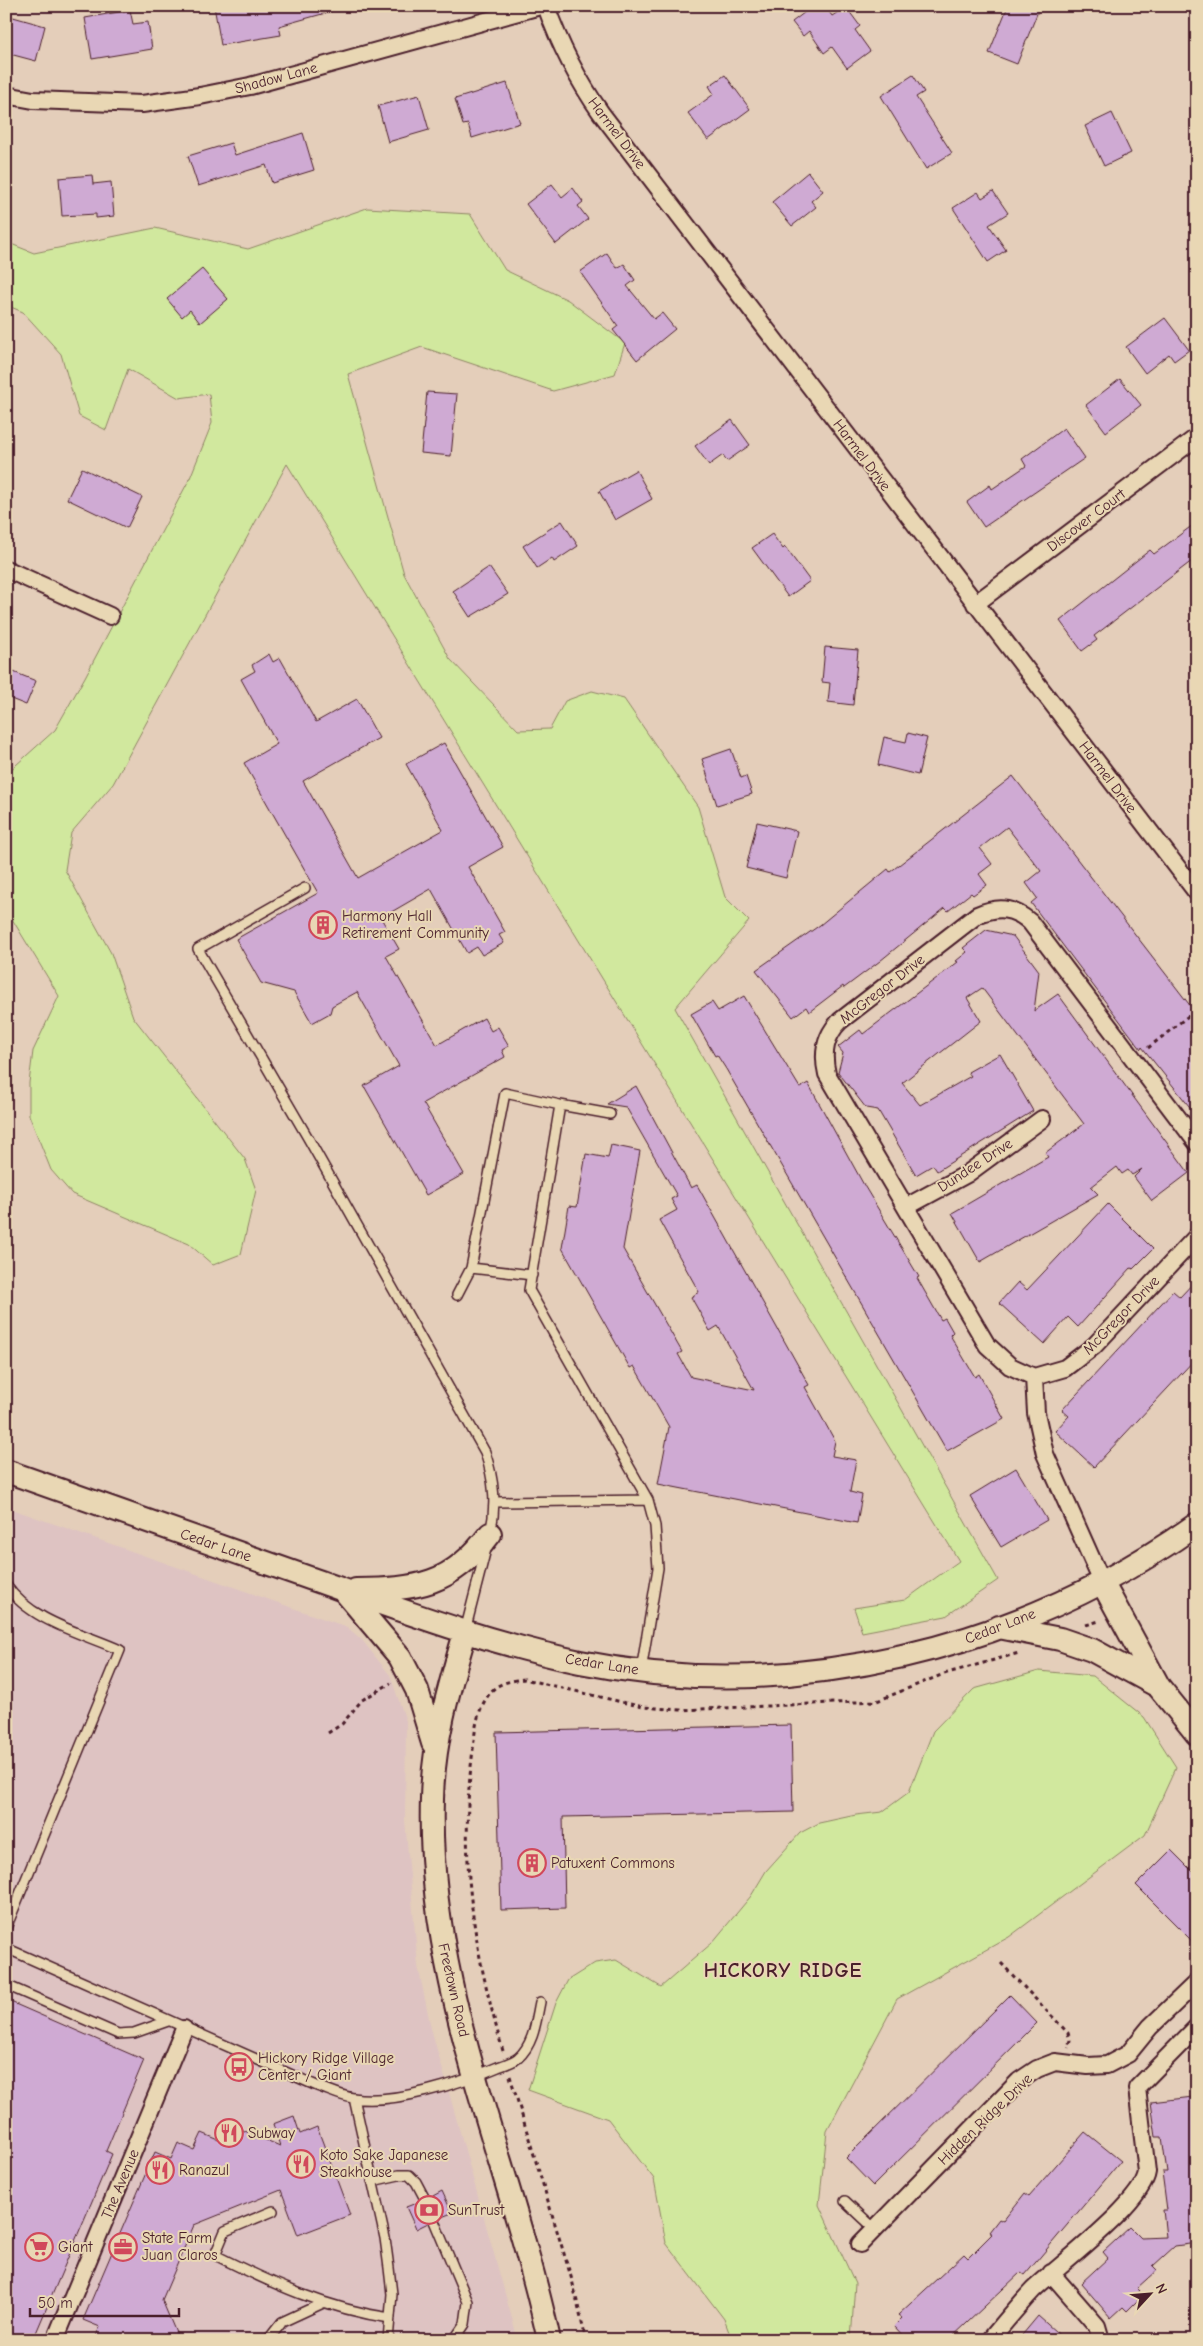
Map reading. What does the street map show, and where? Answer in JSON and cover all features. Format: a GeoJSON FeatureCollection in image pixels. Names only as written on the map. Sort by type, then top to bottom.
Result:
{"type":"FeatureCollection","features":[{"type":"Feature","properties":{"kind":"main road","name":"Cedar Lane"},"geometry":{"type":"LineString","coordinates":[[6,1471],[465,1633],[582,1662],[690,1676],[754,1676],[857,1666],[960,1642],[1057,1605],[1102,1582],[1175,1540],[1197,1524]]}},
{"type":"Feature","properties":{"kind":"main road"},"geometry":{"type":"LineString","coordinates":[[342,1590],[404,1589],[427,1583],[457,1568],[474,1555],[490,1534]]}},
{"type":"Feature","properties":{"kind":"main road"},"geometry":{"type":"LineString","coordinates":[[1102,1582],[1159,1687],[1197,1734]]}},
{"type":"Feature","properties":{"kind":"main road"},"geometry":{"type":"LineString","coordinates":[[342,1590],[400,1657],[418,1690],[436,1756]]}},
{"type":"Feature","properties":{"kind":"main road"},"geometry":{"type":"LineString","coordinates":[[998,1627],[1060,1639],[1092,1650],[1159,1687]]}},
{"type":"Feature","properties":{"kind":"main road","name":"Freetown Road"},"geometry":{"type":"LineString","coordinates":[[465,1633],[442,1712],[436,1756],[432,1799],[438,1910],[449,1978],[549,2340]]}},
{"type":"Feature","properties":{"kind":"street","name":"Shadow Lane"},"geometry":{"type":"LineString","coordinates":[[6,95],[51,101],[142,104],[200,96],[250,86],[540,6]]}},
{"type":"Feature","properties":{"kind":"street","name":"Harmel Drive"},"geometry":{"type":"LineString","coordinates":[[546,6],[570,65],[601,113],[1197,893]]}},
{"type":"Feature","properties":{"kind":"street","name":"Discover Court"},"geometry":{"type":"LineString","coordinates":[[975,604],[1197,437]]}},
{"type":"Feature","properties":{"kind":"street"},"geometry":{"type":"LineString","coordinates":[[6,569],[110,616]]}},
{"type":"Feature","properties":{"kind":"street","name":"McGregor Drive"},"geometry":{"type":"LineString","coordinates":[[1197,1143],[1030,922],[1020,914],[999,908],[977,915],[840,1021],[832,1029],[826,1040],[824,1062],[827,1074],[987,1345],[1010,1366],[1034,1377],[1065,1368],[1078,1360],[1094,1346],[1197,1236]]}},
{"type":"Feature","properties":{"kind":"street","name":"Dundee Drive"},"geometry":{"type":"LineString","coordinates":[[906,1208],[974,1169],[1042,1118]]}},
{"type":"Feature","properties":{"kind":"street"},"geometry":{"type":"LineString","coordinates":[[1034,1377],[1036,1413],[1045,1454],[1102,1582]]}},
{"type":"Feature","properties":{"kind":"street","name":"Hidden Ridge Drive"},"geometry":{"type":"LineString","coordinates":[[860,2244],[1019,2082],[1055,2062],[1088,2066],[1106,2065],[1128,2054],[1150,2027],[1197,1982]]}},
{"type":"Feature","properties":{"kind":"street"},"geometry":{"type":"LineString","coordinates":[[990,2340],[1031,2292],[1128,2205],[1146,2180],[1137,2088],[1197,2027]]}},
{"type":"Feature","properties":{"kind":"street","name":"The Avenue"},"geometry":{"type":"LineString","coordinates":[[55,2340],[184,2028]]}},
{"type":"Feature","properties":{"kind":"street"},"geometry":{"type":"LineString","coordinates":[[1051,2274],[1097,2326],[1101,2340]]}},
{"type":"Feature","properties":{"kind":"lane"},"geometry":{"type":"LineString","coordinates":[[305,888],[198,949],[308,1138],[485,1452],[493,1477],[495,1502],[490,1534],[465,1633]]}},
{"type":"Feature","properties":{"kind":"lane"},"geometry":{"type":"LineString","coordinates":[[457,1295],[470,1268],[505,1093],[610,1114]]}},
{"type":"Feature","properties":{"kind":"lane"},"geometry":{"type":"LineString","coordinates":[[560,1105],[529,1290],[648,1500],[655,1526],[658,1568],[641,1671]]}},
{"type":"Feature","properties":{"kind":"lane"},"geometry":{"type":"LineString","coordinates":[[470,1268],[532,1274]]}},
{"type":"Feature","properties":{"kind":"lane"},"geometry":{"type":"LineString","coordinates":[[495,1502],[648,1500]]}},
{"type":"Feature","properties":{"kind":"lane"},"geometry":{"type":"LineString","coordinates":[[6,1585],[19,1601],[38,1614],[120,1650],[6,1928]]}},
{"type":"Feature","properties":{"kind":"lane"},"geometry":{"type":"LineString","coordinates":[[6,1948],[184,2028],[278,2067],[317,2086],[354,2098],[392,2097],[475,2077],[518,2059],[528,2046],[536,2026],[540,2002]]}},
{"type":"Feature","properties":{"kind":"lane"},"geometry":{"type":"LineString","coordinates":[[6,1985],[118,2034],[134,2033],[168,2021]]}},
{"type":"Feature","properties":{"kind":"lane"},"geometry":{"type":"LineString","coordinates":[[354,2098],[389,2268],[392,2294],[388,2340]]}},
{"type":"Feature","properties":{"kind":"lane"},"geometry":{"type":"LineString","coordinates":[[372,2181],[398,2174],[409,2175],[416,2182],[425,2199]]}},
{"type":"Feature","properties":{"kind":"lane"},"geometry":{"type":"LineString","coordinates":[[845,2201],[875,2229]]}},
{"type":"Feature","properties":{"kind":"lane"},"geometry":{"type":"LineString","coordinates":[[273,2211],[225,2231],[215,2255],[254,2275],[322,2303],[356,2313],[390,2318]]}},
{"type":"Feature","properties":{"kind":"lane"},"geometry":{"type":"LineString","coordinates":[[434,2221],[468,2302],[465,2324],[454,2340]]}},
{"type":"Feature","properties":{"kind":"lane"},"geometry":{"type":"LineString","coordinates":[[268,2340],[282,2322],[322,2303]]}},
{"type":"Feature","properties":{"kind":"path"},"geometry":{"type":"LineString","coordinates":[[1134,1059],[1197,1009]]}},
{"type":"Feature","properties":{"kind":"path"},"geometry":{"type":"LineString","coordinates":[[505,2060],[484,1986],[466,1860],[467,1798],[478,1710],[491,1691],[506,1682],[524,1679],[643,1707],[680,1710],[877,1701],[944,1674],[1024,1652]]}},
{"type":"Feature","properties":{"kind":"path"},"geometry":{"type":"LineString","coordinates":[[328,1734],[342,1724],[362,1700],[397,1680]]}},
{"type":"Feature","properties":{"kind":"path"},"geometry":{"type":"LineString","coordinates":[[1001,1963],[1068,2033],[1070,2040],[1064,2063]]}},
{"type":"Feature","properties":{"kind":"path"},"geometry":{"type":"LineString","coordinates":[[508,2069],[572,2280],[586,2340]]}},
{"type":"Feature","properties":{"kind":"shaded area"},"geometry":{"type":"Polygon","coordinates":[[[6,1507],[347,1627],[362,1640],[390,1675],[406,1721],[405,1820],[418,1966],[431,2028],[518,2340],[6,2340],[6,1507]]]}},
{"type":"Feature","properties":{"kind":"green space"},"geometry":{"type":"Polygon","coordinates":[[[367,208],[470,214],[505,270],[568,300],[625,343],[615,374],[553,391],[422,347],[348,374],[404,574],[450,659],[518,730],[550,729],[565,701],[592,691],[624,699],[698,807],[725,897],[749,921],[675,1008],[998,1580],[946,1616],[862,1632],[854,1608],[905,1600],[959,1561],[287,464],[113,784],[71,833],[65,870],[111,953],[133,1017],[245,1159],[256,1190],[241,1254],[213,1265],[189,1244],[72,1194],[51,1170],[29,1115],[29,1083],[33,1051],[59,996],[9,914],[6,913],[6,774],[55,730],[190,478],[212,423],[209,394],[179,398],[128,369],[106,430],[79,416],[61,354],[23,312],[6,305],[6,242],[34,253],[155,228],[248,249],[367,208]]]}},
{"type":"Feature","properties":{"kind":"green space"},"geometry":{"type":"Polygon","coordinates":[[[1039,1671],[1093,1676],[1144,1717],[1176,1767],[1145,1835],[1009,1937],[897,1999],[827,2131],[819,2205],[855,2283],[851,2340],[732,2340],[724,2319],[666,2243],[654,2179],[608,2119],[528,2090],[556,2003],[568,1980],[595,1963],[616,1960],[661,1987],[712,1943],[751,1896],[766,1871],[800,1833],[819,1823],[856,1815],[882,1812],[909,1792],[933,1731],[974,1689],[1039,1671]]]}},
{"type":"Feature","properties":{"kind":"building"},"geometry":{"type":"Polygon","coordinates":[[[214,6],[332,6],[333,11],[279,26],[281,35],[221,45],[214,6]]]}},
{"type":"Feature","properties":{"kind":"building"},"geometry":{"type":"Polygon","coordinates":[[[813,6],[825,6],[832,16],[846,7],[860,26],[855,30],[870,51],[847,68],[832,47],[824,53],[809,31],[803,36],[792,22],[813,6]]]}},
{"type":"Feature","properties":{"kind":"building"},"geometry":{"type":"Polygon","coordinates":[[[1008,6],[1040,6],[1017,64],[989,53],[1008,6]]]}},
{"type":"Feature","properties":{"kind":"building"},"geometry":{"type":"Polygon","coordinates":[[[130,10],[133,24],[148,22],[152,49],[92,59],[85,18],[130,10]]]}},
{"type":"Feature","properties":{"kind":"building"},"geometry":{"type":"Polygon","coordinates":[[[6,15],[45,26],[36,61],[6,53],[6,15]]]}},
{"type":"Feature","properties":{"kind":"building"},"geometry":{"type":"Polygon","coordinates":[[[725,75],[750,109],[708,140],[688,113],[714,94],[709,86],[725,75]]]}},
{"type":"Feature","properties":{"kind":"building"},"geometry":{"type":"Polygon","coordinates":[[[913,75],[924,92],[916,97],[952,153],[926,169],[881,96],[913,75]]]}},
{"type":"Feature","properties":{"kind":"building"},"geometry":{"type":"Polygon","coordinates":[[[507,83],[520,123],[472,138],[468,124],[463,125],[455,99],[507,83]]]}},
{"type":"Feature","properties":{"kind":"building"},"geometry":{"type":"Polygon","coordinates":[[[419,95],[429,130],[388,142],[378,106],[419,95]]]}},
{"type":"Feature","properties":{"kind":"building"},"geometry":{"type":"Polygon","coordinates":[[[1112,113],[1131,153],[1104,166],[1085,126],[1112,113]]]}},
{"type":"Feature","properties":{"kind":"building"},"geometry":{"type":"Polygon","coordinates":[[[303,133],[314,170],[272,183],[266,165],[198,186],[188,156],[231,143],[235,155],[303,133]]]}},
{"type":"Feature","properties":{"kind":"building"},"geometry":{"type":"Polygon","coordinates":[[[808,172],[823,191],[811,201],[816,207],[792,226],[772,202],[808,172]]]}},
{"type":"Feature","properties":{"kind":"building"},"geometry":{"type":"Polygon","coordinates":[[[92,175],[93,184],[111,182],[114,216],[96,218],[96,214],[62,216],[59,178],[92,175]]]}},
{"type":"Feature","properties":{"kind":"building"},"geometry":{"type":"Polygon","coordinates":[[[552,184],[562,197],[573,188],[583,202],[578,206],[588,219],[556,244],[526,204],[552,184]]]}},
{"type":"Feature","properties":{"kind":"building"},"geometry":{"type":"Polygon","coordinates":[[[993,191],[1008,213],[989,225],[1006,250],[988,262],[953,208],[978,192],[982,198],[993,191]]]}},
{"type":"Feature","properties":{"kind":"building"},"geometry":{"type":"Polygon","coordinates":[[[607,253],[617,268],[624,264],[635,280],[627,286],[654,319],[662,313],[675,329],[637,360],[613,330],[618,326],[580,272],[607,253]]]}},
{"type":"Feature","properties":{"kind":"building"},"geometry":{"type":"Polygon","coordinates":[[[202,269],[228,299],[200,323],[190,310],[182,317],[167,299],[202,269]]]}},
{"type":"Feature","properties":{"kind":"building"},"geometry":{"type":"Polygon","coordinates":[[[1165,318],[1189,350],[1174,361],[1169,354],[1145,373],[1126,347],[1165,318]]]}},
{"type":"Feature","properties":{"kind":"building"},"geometry":{"type":"Polygon","coordinates":[[[1120,379],[1141,405],[1106,432],[1086,405],[1120,379]]]}},
{"type":"Feature","properties":{"kind":"building"},"geometry":{"type":"Polygon","coordinates":[[[427,392],[457,394],[451,456],[421,453],[427,392]]]}},
{"type":"Feature","properties":{"kind":"building"},"geometry":{"type":"Polygon","coordinates":[[[732,420],[750,445],[727,461],[723,455],[709,465],[695,446],[732,420]]]}},
{"type":"Feature","properties":{"kind":"building"},"geometry":{"type":"Polygon","coordinates":[[[1064,428],[1085,458],[984,527],[967,502],[990,485],[992,489],[1026,466],[1022,459],[1064,428]]]}},
{"type":"Feature","properties":{"kind":"building"},"geometry":{"type":"Polygon","coordinates":[[[82,468],[142,497],[127,528],[67,499],[82,468]]]}},
{"type":"Feature","properties":{"kind":"building"},"geometry":{"type":"Polygon","coordinates":[[[636,470],[652,499],[615,520],[599,491],[636,470]]]}},
{"type":"Feature","properties":{"kind":"building"},"geometry":{"type":"Polygon","coordinates":[[[562,521],[578,546],[554,562],[552,558],[537,568],[523,546],[562,521]]]}},
{"type":"Feature","properties":{"kind":"building"},"geometry":{"type":"Polygon","coordinates":[[[1197,522],[1197,557],[1094,636],[1097,640],[1082,651],[1060,621],[1150,550],[1154,554],[1197,522]]]}},
{"type":"Feature","properties":{"kind":"building"},"geometry":{"type":"Polygon","coordinates":[[[772,534],[783,549],[785,547],[810,581],[788,597],[752,548],[772,534]]]}},
{"type":"Feature","properties":{"kind":"building"},"geometry":{"type":"Polygon","coordinates":[[[489,567],[508,594],[470,617],[453,591],[489,567]]]}},
{"type":"Feature","properties":{"kind":"building"},"geometry":{"type":"Polygon","coordinates":[[[825,647],[858,650],[853,705],[828,702],[830,683],[822,682],[825,647]]]}},
{"type":"Feature","properties":{"kind":"building","name":"Harmony Hall Retirement Community"},"geometry":{"type":"Polygon","coordinates":[[[269,654],[273,662],[280,658],[316,722],[357,699],[379,738],[303,781],[358,878],[443,830],[406,764],[444,743],[503,847],[468,867],[505,932],[499,935],[504,943],[482,955],[477,947],[467,953],[431,889],[381,918],[399,949],[386,956],[437,1045],[484,1018],[491,1031],[498,1027],[509,1046],[502,1050],[505,1057],[423,1103],[464,1174],[426,1195],[364,1086],[399,1066],[357,992],[332,1006],[330,1013],[312,1023],[294,992],[261,983],[236,939],[318,893],[244,763],[277,744],[241,679],[255,671],[252,665],[269,654]]]}},
{"type":"Feature","properties":{"kind":"building"},"geometry":{"type":"Polygon","coordinates":[[[6,669],[36,681],[26,705],[6,697],[6,669]]]}},
{"type":"Feature","properties":{"kind":"building"},"geometry":{"type":"Polygon","coordinates":[[[908,733],[927,738],[918,775],[878,765],[884,737],[906,742],[908,733]]]}},
{"type":"Feature","properties":{"kind":"building"},"geometry":{"type":"Polygon","coordinates":[[[731,749],[741,778],[746,776],[752,794],[717,805],[702,759],[731,749]]]}},
{"type":"Feature","properties":{"kind":"building"},"geometry":{"type":"Polygon","coordinates":[[[1013,776],[1192,1008],[1190,1011],[1197,1020],[1197,1116],[1142,1047],[1141,1049],[1031,903],[1037,898],[1026,883],[1041,871],[1007,827],[980,848],[992,864],[979,874],[987,885],[973,895],[971,893],[948,911],[945,908],[880,961],[809,1012],[806,1007],[793,1017],[756,970],[820,925],[888,869],[890,872],[1013,776]]]}},
{"type":"Feature","properties":{"kind":"building"},"geometry":{"type":"Polygon","coordinates":[[[757,822],[797,831],[786,878],[746,868],[757,822]]]}},
{"type":"Feature","properties":{"kind":"building"},"geometry":{"type":"Polygon","coordinates":[[[986,930],[1013,936],[1039,971],[1034,1011],[1058,994],[1189,1173],[1152,1201],[1134,1177],[1142,1169],[1132,1175],[1128,1170],[1122,1174],[1117,1167],[1091,1187],[1098,1194],[980,1262],[952,1213],[1048,1157],[1045,1153],[1084,1124],[982,988],[967,998],[981,1021],[902,1083],[920,1105],[971,1076],[968,1072],[1000,1054],[1033,1111],[937,1171],[933,1165],[916,1175],[878,1110],[866,1108],[838,1072],[843,1053],[838,1047],[860,1030],[863,1034],[958,962],[956,961],[967,952],[963,948],[986,930]]]}},
{"type":"Feature","properties":{"kind":"building"},"geometry":{"type":"Polygon","coordinates":[[[744,996],[800,1088],[808,1083],[865,1187],[919,1277],[917,1278],[941,1320],[945,1318],[953,1332],[950,1335],[975,1377],[979,1374],[1004,1419],[947,1451],[726,1069],[717,1055],[715,1056],[691,1014],[712,1002],[718,1011],[744,996]]]}},
{"type":"Feature","properties":{"kind":"building"},"geometry":{"type":"Polygon","coordinates":[[[636,1086],[691,1188],[697,1185],[809,1385],[805,1387],[835,1441],[832,1456],[856,1460],[850,1492],[862,1495],[857,1523],[658,1484],[669,1427],[634,1366],[630,1368],[562,1248],[569,1206],[577,1207],[586,1154],[608,1158],[611,1145],[640,1151],[623,1249],[682,1352],[678,1354],[691,1377],[754,1390],[718,1326],[710,1331],[691,1297],[699,1292],[659,1220],[677,1210],[671,1199],[677,1196],[626,1107],[607,1104],[636,1086]]]}},
{"type":"Feature","properties":{"kind":"building"},"geometry":{"type":"Polygon","coordinates":[[[1108,1204],[1153,1249],[1133,1269],[1131,1268],[1078,1327],[1068,1317],[1044,1344],[999,1303],[1018,1282],[1027,1290],[1108,1204]]]}},
{"type":"Feature","properties":{"kind":"building"},"geometry":{"type":"Polygon","coordinates":[[[1197,1279],[1197,1357],[1094,1467],[1055,1431],[1069,1416],[1062,1410],[1173,1291],[1180,1297],[1197,1279]]]}},
{"type":"Feature","properties":{"kind":"building"},"geometry":{"type":"Polygon","coordinates":[[[1016,1468],[1047,1520],[1001,1547],[970,1496],[1016,1468]]]}},
{"type":"Feature","properties":{"kind":"building","name":"Patuxent Commons"},"geometry":{"type":"Polygon","coordinates":[[[791,1725],[793,1812],[563,1817],[565,1908],[501,1910],[496,1732],[791,1725]]]}},
{"type":"Feature","properties":{"kind":"building"},"geometry":{"type":"Polygon","coordinates":[[[1171,1850],[1197,1876],[1197,1946],[1136,1885],[1171,1850]]]}},
{"type":"Feature","properties":{"kind":"building"},"geometry":{"type":"Polygon","coordinates":[[[1010,1995],[1037,2023],[873,2186],[846,2158],[1010,1995]]]}},
{"type":"Feature","properties":{"kind":"building","name":"Giant"},"geometry":{"type":"Polygon","coordinates":[[[6,2000],[144,2060],[106,2151],[112,2154],[33,2340],[6,2340],[6,2000]]]}},
{"type":"Feature","properties":{"kind":"building"},"geometry":{"type":"Polygon","coordinates":[[[1193,2097],[1197,2120],[1197,2243],[1175,2246],[1153,2266],[1157,2270],[1137,2288],[1140,2291],[1135,2296],[1138,2300],[1127,2311],[1123,2307],[1111,2318],[1081,2283],[1108,2258],[1103,2252],[1130,2227],[1141,2238],[1166,2237],[1163,2210],[1167,2210],[1162,2172],[1167,2172],[1162,2137],[1156,2137],[1151,2102],[1193,2097]]]}},
{"type":"Feature","properties":{"kind":"building"},"geometry":{"type":"Polygon","coordinates":[[[294,2116],[300,2134],[317,2127],[350,2215],[298,2235],[281,2190],[194,2225],[162,2300],[179,2340],[94,2340],[100,2327],[83,2320],[155,2152],[171,2159],[178,2143],[194,2150],[202,2133],[219,2140],[226,2123],[280,2146],[273,2124],[294,2116]]]}},
{"type":"Feature","properties":{"kind":"building"},"geometry":{"type":"Polygon","coordinates":[[[1085,2132],[1121,2161],[1025,2275],[1021,2272],[949,2340],[907,2340],[894,2326],[902,2318],[898,2315],[964,2254],[968,2258],[992,2234],[989,2232],[999,2219],[1003,2221],[1025,2193],[1029,2196],[1085,2132]]]}},
{"type":"Feature","properties":{"kind":"building","name":"SunTrust"},"geometry":{"type":"Polygon","coordinates":[[[442,2191],[452,2213],[439,2218],[431,2215],[428,2223],[416,2229],[406,2207],[419,2202],[427,2205],[431,2197],[442,2191]]]}},
{"type":"Feature","properties":{"kind":"building"},"geometry":{"type":"Polygon","coordinates":[[[1038,2316],[1065,2340],[1018,2340],[1038,2316]]]}},
{"type":"Feature","properties":{"kind":"place","name":"Harmony Hall Retirement Community"},"geometry":{"type":"Point","coordinates":[323,925]}},
{"type":"Feature","properties":{"kind":"place","name":"Patuxent Commons"},"geometry":{"type":"Point","coordinates":[532,1863]}},
{"type":"Feature","properties":{"kind":"place","name":"Hickory Ridge Village Center / Giant"},"geometry":{"type":"Point","coordinates":[239,2067]}},
{"type":"Feature","properties":{"kind":"place","name":"Subway"},"geometry":{"type":"Point","coordinates":[229,2133]}},
{"type":"Feature","properties":{"kind":"place","name":"Koto Sake Japanese Steakhouse"},"geometry":{"type":"Point","coordinates":[301,2164]}},
{"type":"Feature","properties":{"kind":"place","name":"Ranazul"},"geometry":{"type":"Point","coordinates":[160,2170]}},
{"type":"Feature","properties":{"kind":"place","name":"SunTrust"},"geometry":{"type":"Point","coordinates":[429,2210]}},
{"type":"Feature","properties":{"kind":"place","name":"Giant"},"geometry":{"type":"Point","coordinates":[39,2247]}},
{"type":"Feature","properties":{"kind":"place","name":"State Farm Juan Claros"},"geometry":{"type":"Point","coordinates":[123,2247]}},
{"type":"Feature","properties":{"kind":"district","name":"HICKORY RIDGE"},"geometry":{"type":"Point","coordinates":[783,1970]}}]}
